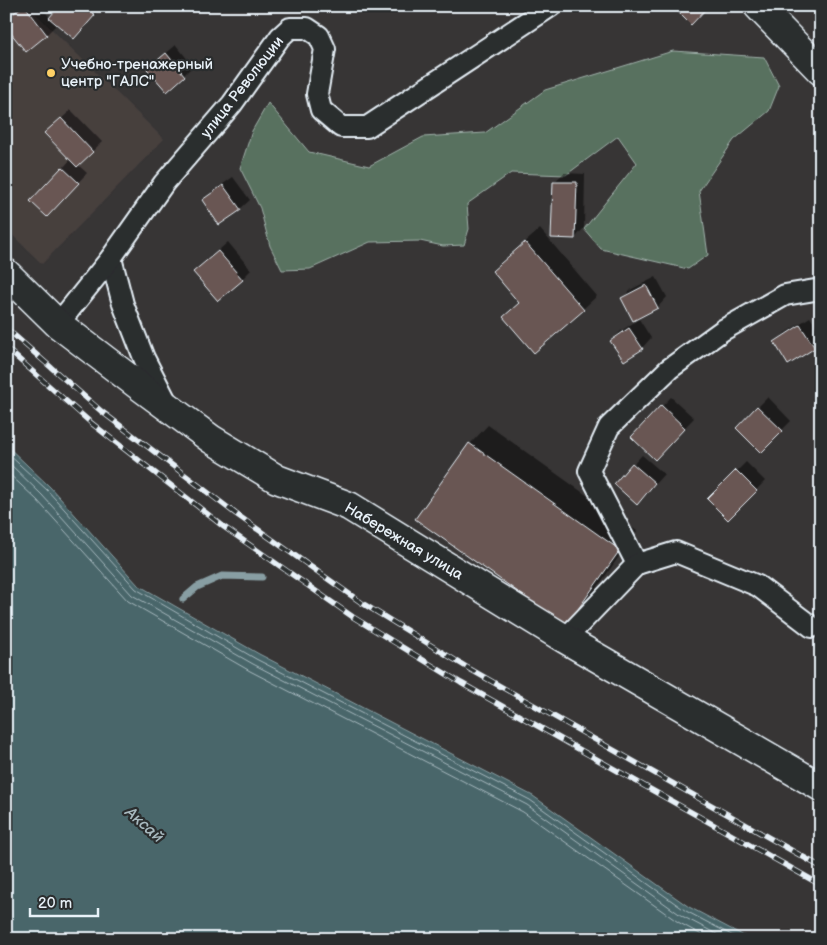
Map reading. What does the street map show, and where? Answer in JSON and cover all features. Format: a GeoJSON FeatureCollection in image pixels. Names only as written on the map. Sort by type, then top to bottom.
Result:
{"type":"FeatureCollection","features":[{"type":"Feature","properties":{"kind":"street","name":"улица Революции"},"geometry":{"type":"LineString","coordinates":[[58,324],[111,258],[164,183],[232,104],[280,36],[290,28],[308,28],[319,36],[324,50],[317,94],[321,110],[341,127],[366,127],[551,6]]}},
{"type":"Feature","properties":{"kind":"street"},"geometry":{"type":"LineString","coordinates":[[758,6],[821,71]]}},
{"type":"Feature","properties":{"kind":"street"},"geometry":{"type":"LineString","coordinates":[[111,258],[123,304],[144,358],[170,409]]}},
{"type":"Feature","properties":{"kind":"street","name":"Набережная улица"},"geometry":{"type":"LineString","coordinates":[[6,273],[58,324],[211,439],[278,479],[349,506],[565,639],[821,787]]}},
{"type":"Feature","properties":{"kind":"street"},"geometry":{"type":"LineString","coordinates":[[637,564],[589,471],[609,427],[669,369],[723,330],[785,296],[821,289]]}},
{"type":"Feature","properties":{"kind":"street"},"geometry":{"type":"LineString","coordinates":[[565,639],[637,564],[676,552],[758,586],[812,627]]}},
{"type":"Feature","properties":{"kind":"shaded area","name":"Учебно-тренажерный центр \"ГАЛС\""},"geometry":{"type":"Polygon","coordinates":[[[6,6],[28,6],[164,139],[42,264],[6,229],[6,6]]]}},
{"type":"Feature","properties":{"kind":"green space"},"geometry":{"type":"Polygon","coordinates":[[[673,51],[764,57],[779,86],[769,111],[734,140],[699,191],[708,255],[688,269],[601,249],[584,229],[637,163],[618,136],[566,175],[511,173],[467,204],[469,229],[464,245],[443,246],[420,241],[370,242],[310,269],[282,270],[270,246],[260,208],[240,168],[252,131],[268,103],[309,152],[369,166],[423,137],[485,133],[545,90],[673,51]]]}},
{"type":"Feature","properties":{"kind":"water","name":"Аксай"},"geometry":{"type":"Polygon","coordinates":[[[6,445],[50,487],[138,585],[259,654],[533,796],[689,907],[750,939],[6,939],[6,445]]]}},
{"type":"Feature","properties":{"kind":"building"},"geometry":{"type":"Polygon","coordinates":[[[25,6],[47,35],[26,52],[6,27],[6,19],[25,6]]]}},
{"type":"Feature","properties":{"kind":"building"},"geometry":{"type":"Polygon","coordinates":[[[59,6],[85,6],[95,15],[74,39],[49,18],[59,6]]]}},
{"type":"Feature","properties":{"kind":"building"},"geometry":{"type":"Polygon","coordinates":[[[680,6],[705,6],[707,8],[691,25],[676,10],[680,6]]]}},
{"type":"Feature","properties":{"kind":"building"},"geometry":{"type":"Polygon","coordinates":[[[166,53],[185,76],[167,92],[147,69],[166,53]]]}},
{"type":"Feature","properties":{"kind":"building"},"geometry":{"type":"Polygon","coordinates":[[[61,118],[93,152],[77,167],[44,133],[61,118]]]}},
{"type":"Feature","properties":{"kind":"building"},"geometry":{"type":"Polygon","coordinates":[[[62,167],[79,183],[47,217],[30,201],[62,167]]]}},
{"type":"Feature","properties":{"kind":"building"},"geometry":{"type":"Polygon","coordinates":[[[553,182],[577,182],[575,239],[551,238],[553,182]]]}},
{"type":"Feature","properties":{"kind":"building"},"geometry":{"type":"Polygon","coordinates":[[[223,185],[241,210],[219,225],[202,200],[223,185]]]}},
{"type":"Feature","properties":{"kind":"building"},"geometry":{"type":"Polygon","coordinates":[[[525,242],[584,310],[534,353],[503,317],[519,303],[492,271],[525,242]]]}},
{"type":"Feature","properties":{"kind":"building"},"geometry":{"type":"Polygon","coordinates":[[[218,251],[243,280],[218,301],[193,272],[218,251]]]}},
{"type":"Feature","properties":{"kind":"building"},"geometry":{"type":"Polygon","coordinates":[[[646,285],[658,308],[633,321],[621,298],[646,285]]]}},
{"type":"Feature","properties":{"kind":"building"},"geometry":{"type":"Polygon","coordinates":[[[800,325],[815,348],[788,365],[774,342],[800,325]]]}},
{"type":"Feature","properties":{"kind":"building"},"geometry":{"type":"Polygon","coordinates":[[[629,328],[643,349],[624,361],[610,341],[629,328]]]}},
{"type":"Feature","properties":{"kind":"building"},"geometry":{"type":"Polygon","coordinates":[[[661,405],[685,428],[655,460],[631,437],[661,405]]]}},
{"type":"Feature","properties":{"kind":"building"},"geometry":{"type":"Polygon","coordinates":[[[757,406],[783,431],[761,453],[736,428],[757,406]]]}},
{"type":"Feature","properties":{"kind":"building"},"geometry":{"type":"Polygon","coordinates":[[[469,443],[620,550],[566,626],[415,519],[469,443]]]}},
{"type":"Feature","properties":{"kind":"building"},"geometry":{"type":"Polygon","coordinates":[[[632,463],[655,483],[637,505],[614,484],[632,463]]]}},
{"type":"Feature","properties":{"kind":"building"},"geometry":{"type":"Polygon","coordinates":[[[736,470],[757,491],[728,520],[707,499],[736,470]]]}},
{"type":"Feature","properties":{"kind":"waterway"},"geometry":{"type":"LineString","coordinates":[[183,599],[197,587],[222,576],[262,577]]}},
{"type":"Feature","properties":{"kind":"railway"},"geometry":{"type":"LineString","coordinates":[[6,328],[101,411],[236,514],[362,603],[468,668],[821,867]]}},
{"type":"Feature","properties":{"kind":"railway"},"geometry":{"type":"LineString","coordinates":[[6,348],[90,422],[224,527],[353,617],[461,683],[821,885]]}},
{"type":"Feature","properties":{"kind":"place","name":"Учебно-тренажерный центр \"ГАЛС\""},"geometry":{"type":"Point","coordinates":[51,73]}}]}
